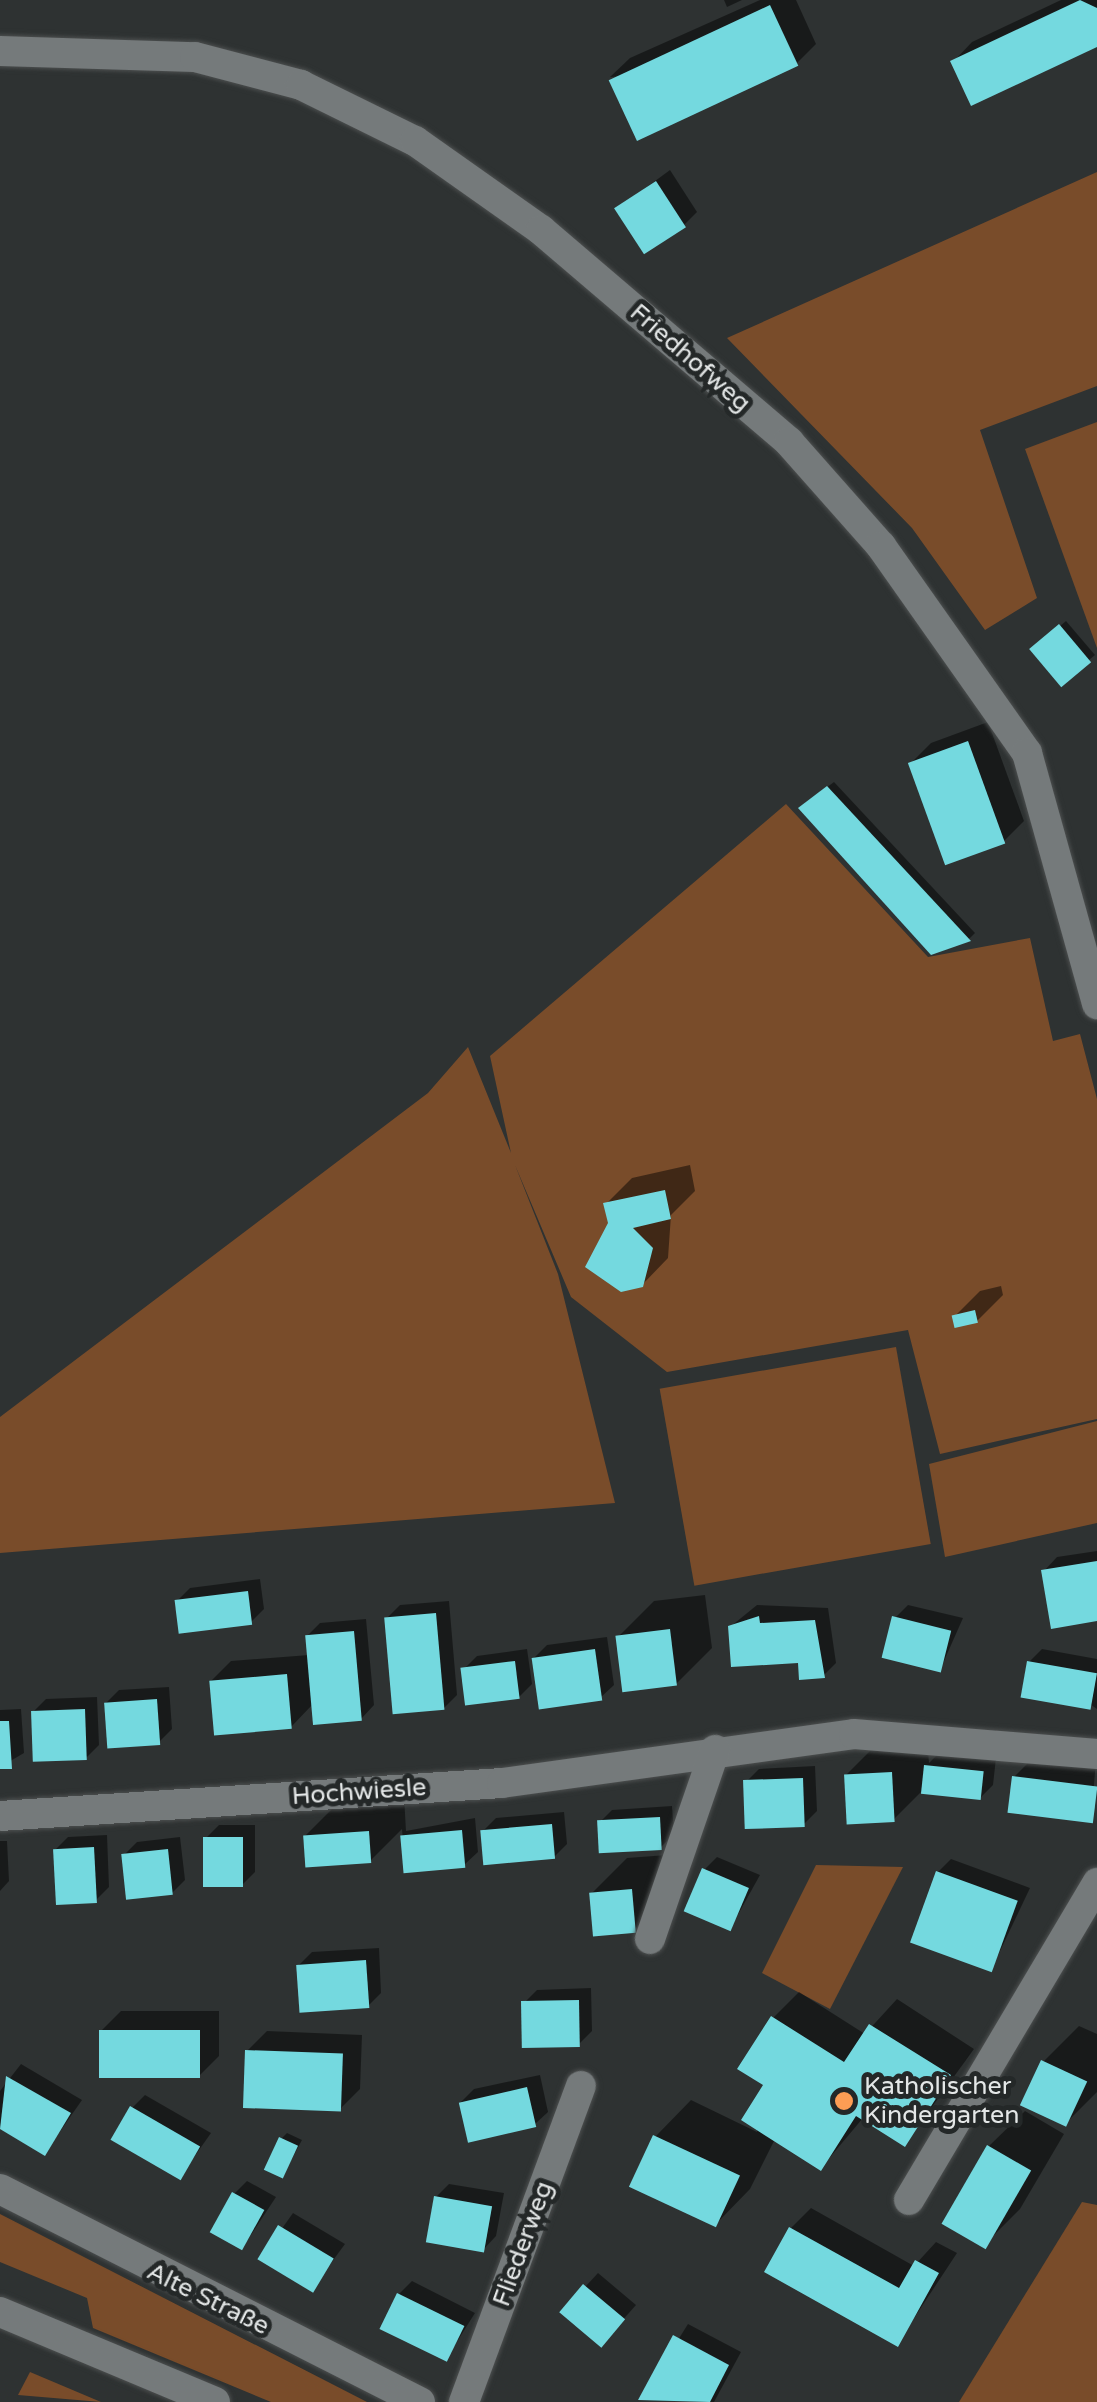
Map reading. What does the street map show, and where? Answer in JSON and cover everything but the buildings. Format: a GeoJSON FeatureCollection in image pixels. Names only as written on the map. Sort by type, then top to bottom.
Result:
{"type":"FeatureCollection","features":[{"type":"Feature","properties":{"kind":"street","name":"Friedhofweg"},"geometry":{"type":"LineString","coordinates":[[0,51],[195,57],[301,85],[415,141],[541,230],[788,442],[881,546],[1026,752],[1097,1004]]}},
{"type":"Feature","properties":{"kind":"street","name":"Hochwiesle"},"geometry":{"type":"LineString","coordinates":[[0,1816],[502,1783],[715,1750],[854,1734],[1097,1754]]}},
{"type":"Feature","properties":{"kind":"street"},"geometry":{"type":"LineString","coordinates":[[650,1938],[715,1750]]}},
{"type":"Feature","properties":{"kind":"street"},"geometry":{"type":"LineString","coordinates":[[908,2200],[1097,1884]]}},
{"type":"Feature","properties":{"kind":"street","name":"Fliederweg"},"geometry":{"type":"LineString","coordinates":[[464,2402],[582,2086]]}},
{"type":"Feature","properties":{"kind":"street","name":"Alte Straße"},"geometry":{"type":"LineString","coordinates":[[0,2190],[420,2402]]}},
{"type":"Feature","properties":{"kind":"street"},"geometry":{"type":"LineString","coordinates":[[0,2312],[216,2402]]}},
{"type":"Feature","properties":{"kind":"shaded area"},"geometry":{"type":"Polygon","coordinates":[[[1097,172],[1097,386],[980,430],[1037,598],[985,630],[912,528],[727,338],[1097,172]]]}},
{"type":"Feature","properties":{"kind":"shaded area"},"geometry":{"type":"Polygon","coordinates":[[[1097,422],[1097,648],[1025,449],[1097,422]]]}},
{"type":"Feature","properties":{"kind":"shaded area"},"geometry":{"type":"Polygon","coordinates":[[[786,804],[928,957],[1030,938],[1053,1041],[1080,1034],[1097,1099],[1097,1419],[940,1454],[908,1330],[667,1372],[571,1297],[515,1165],[558,1274],[615,1503],[0,1553],[0,1417],[428,1093],[468,1047],[511,1153],[490,1056],[786,804]]]}},
{"type":"Feature","properties":{"kind":"shaded area"},"geometry":{"type":"Polygon","coordinates":[[[896,1347],[931,1544],[694,1586],[660,1389],[896,1347]]]}},
{"type":"Feature","properties":{"kind":"shaded area"},"geometry":{"type":"Polygon","coordinates":[[[1097,1421],[1097,1523],[945,1557],[929,1464],[1097,1421]]]}},
{"type":"Feature","properties":{"kind":"shaded area"},"geometry":{"type":"Polygon","coordinates":[[[816,1865],[903,1867],[830,2009],[762,1973],[816,1865]]]}},
{"type":"Feature","properties":{"kind":"shaded area"},"geometry":{"type":"Polygon","coordinates":[[[1082,2202],[1097,2205],[1097,2402],[959,2402],[1082,2202]]]}},
{"type":"Feature","properties":{"kind":"shaded area"},"geometry":{"type":"Polygon","coordinates":[[[0,2214],[367,2402],[271,2402],[93,2328],[87,2298],[0,2262],[0,2214]]]}},
{"type":"Feature","properties":{"kind":"shaded area"},"geometry":{"type":"Polygon","coordinates":[[[30,2372],[101,2402],[18,2395],[30,2372]]]}},
{"type":"Feature","properties":{"kind":"place","name":"Katholischer Kindergarten"},"geometry":{"type":"Point","coordinates":[844,2101]}}]}
